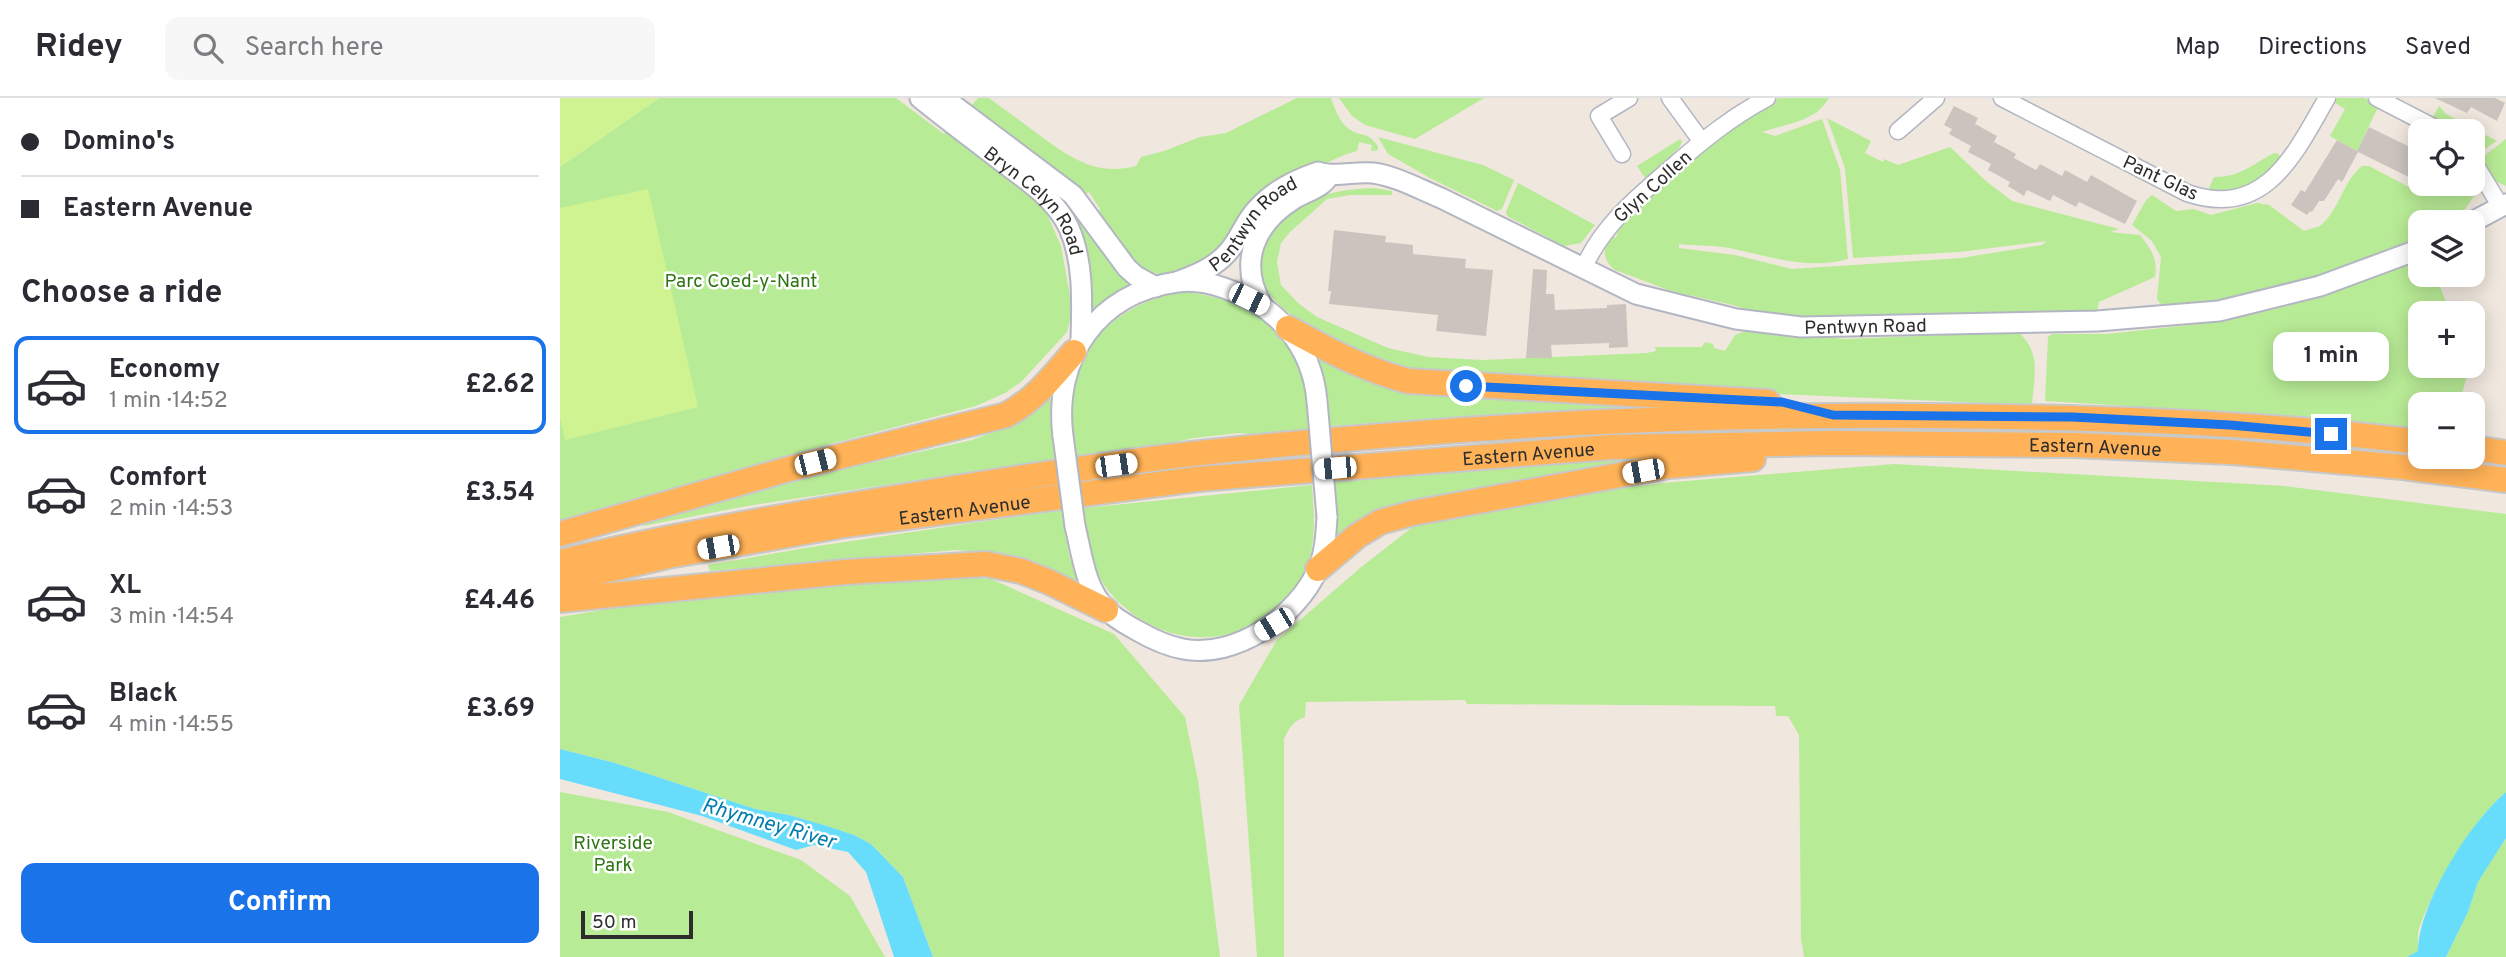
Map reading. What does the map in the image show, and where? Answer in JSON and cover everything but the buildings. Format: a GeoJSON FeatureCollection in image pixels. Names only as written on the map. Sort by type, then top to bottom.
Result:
{"type":"FeatureCollection","features":[{"type":"Feature","properties":{"kind":"highway"},"geometry":{"type":"LineString","coordinates":[[1289,328],[1343,359],[1408,381],[1782,402],[1833,415]]}},
{"type":"Feature","properties":{"kind":"highway"},"geometry":{"type":"LineString","coordinates":[[560,534],[789,469],[1006,415],[1039,392],[1078,346]]}},
{"type":"Feature","properties":{"kind":"highway","name":"Eastern Avenue"},"geometry":{"type":"LineString","coordinates":[[560,562],[619,548],[843,506],[1017,478],[1195,454],[1405,433],[1611,420],[1833,415],[2085,418],[2230,425],[2408,441]]}},
{"type":"Feature","properties":{"kind":"highway"},"geometry":{"type":"LineString","coordinates":[[1318,569],[1357,536],[1380,522],[1413,513],[1669,466],[1784,457],[1832,443]]}},
{"type":"Feature","properties":{"kind":"highway","name":"Eastern Avenue"},"geometry":{"type":"LineString","coordinates":[[560,581],[668,556],[845,525],[1198,479],[1611,447],[1832,443],[2074,445],[2231,452],[2403,467],[2506,480]]}},
{"type":"Feature","properties":{"kind":"highway"},"geometry":{"type":"LineString","coordinates":[[2485,450],[2506,453]]}},
{"type":"Feature","properties":{"kind":"highway"},"geometry":{"type":"LineString","coordinates":[[560,600],[845,572],[986,564],[1049,582],[1107,610]]}},
{"type":"Feature","properties":{"kind":"street","name":"Bryn Celyn Road"},"geometry":{"type":"LineString","coordinates":[[920,98],[1042,192],[1062,216],[1077,254],[1082,305],[1078,346]]}},
{"type":"Feature","properties":{"kind":"street","name":"Bryn Celyn Road"},"geometry":{"type":"LineString","coordinates":[[944,98],[1073,195],[1126,268],[1156,287]]}},
{"type":"Feature","properties":{"kind":"street"},"geometry":{"type":"LineString","coordinates":[[1622,154],[1600,116],[1629,98]]}},
{"type":"Feature","properties":{"kind":"street","name":"Glyn Collen"},"geometry":{"type":"LineString","coordinates":[[1671,98],[1702,142]]}},
{"type":"Feature","properties":{"kind":"street","name":"Glyn Collen"},"geometry":{"type":"LineString","coordinates":[[1583,269],[1597,242],[1615,218],[1736,114],[1767,98]]}},
{"type":"Feature","properties":{"kind":"street"},"geometry":{"type":"LineString","coordinates":[[1898,131],[1936,98]]}},
{"type":"Feature","properties":{"kind":"street","name":"Pant Glas"},"geometry":{"type":"LineString","coordinates":[[2002,98],[2187,193],[2210,199],[2237,196],[2272,181],[2289,163],[2327,98]]}},
{"type":"Feature","properties":{"kind":"street"},"geometry":{"type":"LineString","coordinates":[[2377,98],[2418,119]]}},
{"type":"Feature","properties":{"kind":"street","name":"Pentwyn Road"},"geometry":{"type":"LineString","coordinates":[[1179,281],[1202,273],[1223,258],[1256,210],[1276,192],[1300,178],[1318,172],[1329,176],[1345,173],[1374,174],[1407,184],[1636,294],[1714,315],[1801,327],[2132,320],[2219,311],[2320,286],[2408,253]]}},
{"type":"Feature","properties":{"kind":"street","name":"Pentwyn Road"},"geometry":{"type":"LineString","coordinates":[[1262,305],[1253,289],[1250,275],[1254,245],[1261,230],[1272,215],[1306,192],[1323,185],[1329,176]]}},
{"type":"Feature","properties":{"kind":"street"},"geometry":{"type":"LineString","coordinates":[[2485,179],[2503,205],[2485,215]]}},
{"type":"Feature","properties":{"kind":"street"},"geometry":{"type":"LineString","coordinates":[[1179,281],[1210,284],[1236,292],[1262,305],[1289,328],[1309,366],[1317,401],[1327,517],[1326,540],[1318,569],[1300,596],[1274,624],[1234,645],[1185,649],[1153,639],[1107,610],[1089,584],[1075,526],[1063,436],[1061,396],[1068,365],[1078,346],[1095,322],[1118,304],[1156,287],[1179,281]]}},
{"type":"Feature","properties":{"kind":"green space"},"geometry":{"type":"Polygon","coordinates":[[[560,98],[659,98],[560,167],[560,98]]]}},
{"type":"Feature","properties":{"kind":"green space","name":"Parc Coed-y-Nant"},"geometry":{"type":"Polygon","coordinates":[[[659,98],[896,98],[944,134],[947,130],[1037,200],[1047,214],[1061,246],[1070,296],[1067,332],[1021,382],[1005,393],[976,406],[815,448],[560,522],[560,167],[659,98]]]}},
{"type":"Feature","properties":{"kind":"green space"},"geometry":{"type":"Polygon","coordinates":[[[978,98],[989,98],[1075,158],[1109,169],[1136,166],[1141,157],[1200,137],[1226,133],[1297,98],[1331,98],[1346,126],[1353,132],[1370,138],[1378,146],[1378,150],[1371,151],[1372,145],[1359,142],[1357,151],[1315,168],[1239,224],[1205,265],[1166,275],[1157,274],[1135,265],[1116,241],[1119,238],[1117,235],[1113,236],[1098,215],[1100,209],[1089,192],[1084,195],[1036,153],[972,105],[978,98]]]}},
{"type":"Feature","properties":{"kind":"green space"},"geometry":{"type":"Polygon","coordinates":[[[1339,98],[1484,98],[1415,139],[1365,125],[1352,116],[1339,98]]]}},
{"type":"Feature","properties":{"kind":"green space"},"geometry":{"type":"Polygon","coordinates":[[[1779,98],[1829,98],[1816,113],[1762,132],[1775,136],[1822,119],[1840,170],[1848,259],[1805,263],[1720,247],[1679,244],[1679,248],[1735,255],[1792,269],[1961,258],[2042,245],[2047,241],[1959,252],[1853,258],[1845,168],[1827,118],[1871,141],[1865,153],[1883,162],[1884,159],[1898,165],[1950,147],[2012,201],[2119,229],[2110,232],[2140,235],[2153,254],[2155,277],[2099,302],[2096,317],[1865,320],[1763,318],[1737,306],[1671,291],[1615,270],[1606,258],[1606,245],[1612,236],[1616,238],[1624,221],[1640,202],[1687,162],[1779,98]]]}},
{"type":"Feature","properties":{"kind":"green space"},"geometry":{"type":"Polygon","coordinates":[[[2335,98],[2364,98],[2379,105],[2357,151],[2330,136],[2345,109],[2332,101],[2335,98]]]}},
{"type":"Feature","properties":{"kind":"green space"},"geometry":{"type":"Polygon","coordinates":[[[2439,106],[2455,119],[2436,119],[2433,117],[2439,106]]]}},
{"type":"Feature","properties":{"kind":"green space"},"geometry":{"type":"Polygon","coordinates":[[[2485,135],[2497,141],[2485,149],[2485,135]]]}},
{"type":"Feature","properties":{"kind":"green space"},"geometry":{"type":"Polygon","coordinates":[[[1378,137],[1483,165],[1514,180],[1502,209],[1497,211],[1388,154],[1378,137]]]}},
{"type":"Feature","properties":{"kind":"green space"},"geometry":{"type":"Polygon","coordinates":[[[1680,139],[1682,142],[1679,148],[1646,179],[1637,166],[1680,139]]]}},
{"type":"Feature","properties":{"kind":"green space"},"geometry":{"type":"Polygon","coordinates":[[[2506,139],[2506,186],[2495,181],[2485,166],[2485,155],[2506,139]]]}},
{"type":"Feature","properties":{"kind":"green space"},"geometry":{"type":"Polygon","coordinates":[[[2274,153],[2279,154],[2281,164],[2251,186],[2234,191],[2214,192],[2209,188],[2214,177],[2239,173],[2274,153]]]}},
{"type":"Feature","properties":{"kind":"green space"},"geometry":{"type":"Polygon","coordinates":[[[2362,166],[2369,166],[2408,186],[2408,196],[2474,196],[2464,210],[2408,210],[2408,241],[2328,276],[2224,308],[2163,308],[2157,299],[2161,257],[2152,241],[2132,225],[2146,200],[2152,195],[2176,211],[2194,209],[2211,215],[2257,203],[2269,205],[2304,231],[2320,226],[2326,220],[2362,166]]]}},
{"type":"Feature","properties":{"kind":"green space"},"geometry":{"type":"Polygon","coordinates":[[[1518,183],[1595,225],[1581,243],[1564,246],[1507,216],[1506,212],[1518,183]]]}},
{"type":"Feature","properties":{"kind":"green space"},"geometry":{"type":"Polygon","coordinates":[[[1374,188],[1392,191],[1392,195],[1350,195],[1327,199],[1281,243],[1277,262],[1281,285],[1298,303],[1317,317],[1388,348],[1428,357],[1483,360],[1647,353],[1656,351],[1655,347],[1702,347],[1705,342],[1725,351],[1735,335],[1746,331],[1846,339],[2018,332],[2026,340],[2034,357],[2032,405],[1455,380],[1371,360],[1312,329],[1282,307],[1270,295],[1262,281],[1260,265],[1263,248],[1273,229],[1293,209],[1332,193],[1374,188]]]}},
{"type":"Feature","properties":{"kind":"green space"},"geometry":{"type":"Polygon","coordinates":[[[648,189],[698,407],[565,440],[560,417],[560,208],[648,189]]]}},
{"type":"Feature","properties":{"kind":"green space"},"geometry":{"type":"Polygon","coordinates":[[[1062,196],[1129,281],[1128,287],[1094,311],[1090,310],[1060,200],[1062,196]]]}},
{"type":"Feature","properties":{"kind":"green space"},"geometry":{"type":"Polygon","coordinates":[[[2408,265],[2408,287],[2440,287],[2446,301],[2408,301],[2408,378],[2467,378],[2462,392],[2408,392],[2408,429],[2211,411],[2045,401],[2048,337],[2052,334],[2107,334],[2208,323],[2275,309],[2408,265]]]}},
{"type":"Feature","properties":{"kind":"green space"},"geometry":{"type":"Polygon","coordinates":[[[1181,292],[1222,299],[1240,306],[1272,328],[1296,360],[1303,381],[1308,429],[1262,435],[1239,433],[1194,438],[1157,446],[1077,456],[1071,413],[1074,384],[1091,346],[1121,316],[1139,305],[1181,292]]]}},
{"type":"Feature","properties":{"kind":"green space"},"geometry":{"type":"Polygon","coordinates":[[[1316,350],[1339,365],[1643,402],[1643,407],[1540,411],[1330,426],[1328,395],[1316,350]]]}},
{"type":"Feature","properties":{"kind":"green space"},"geometry":{"type":"Polygon","coordinates":[[[1051,396],[1050,414],[1055,459],[747,506],[643,526],[642,523],[831,472],[972,440],[1021,421],[1051,396]]]}},
{"type":"Feature","properties":{"kind":"green space"},"geometry":{"type":"Polygon","coordinates":[[[1638,459],[1337,539],[1335,482],[1568,462],[1638,459]]]}},
{"type":"Feature","properties":{"kind":"green space"},"geometry":{"type":"Polygon","coordinates":[[[1894,464],[2285,486],[2506,514],[2506,792],[2480,819],[2455,855],[2425,912],[2419,929],[2418,951],[2407,957],[1804,957],[1801,939],[1799,735],[1788,716],[1776,716],[1775,706],[1467,704],[1465,700],[1306,702],[1305,717],[1292,725],[1284,739],[1284,957],[1257,957],[1239,705],[1277,640],[1360,568],[1419,522],[1527,501],[1662,483],[1894,464]]]}},
{"type":"Feature","properties":{"kind":"green space"},"geometry":{"type":"Polygon","coordinates":[[[1312,485],[1313,541],[1304,574],[1287,599],[1253,625],[1232,633],[1209,637],[1165,631],[1144,621],[1125,607],[1108,590],[1097,572],[1090,551],[1084,508],[1312,485]]]}},
{"type":"Feature","properties":{"kind":"green space"},"geometry":{"type":"Polygon","coordinates":[[[1061,510],[1070,559],[1082,585],[998,555],[957,550],[710,571],[708,565],[811,547],[1061,510]]]}},
{"type":"Feature","properties":{"kind":"green space"},"geometry":{"type":"Polygon","coordinates":[[[947,576],[991,579],[1114,634],[1185,717],[1198,780],[1220,957],[933,957],[903,877],[871,844],[827,826],[755,809],[615,763],[560,749],[560,617],[663,600],[947,576]]]}},
{"type":"Feature","properties":{"kind":"green space","name":"Riverside Park"},"geometry":{"type":"Polygon","coordinates":[[[560,792],[668,812],[801,860],[850,896],[885,957],[560,957],[560,792]]]}},
{"type":"Feature","properties":{"kind":"green space"},"geometry":{"type":"Polygon","coordinates":[[[2506,838],[2506,957],[2446,957],[2468,912],[2478,882],[2506,838]]]}},
{"type":"Feature","properties":{"kind":"water","name":"Rhymney River"},"geometry":{"type":"Polygon","coordinates":[[[560,749],[615,763],[755,809],[827,826],[871,844],[903,877],[933,957],[894,957],[866,872],[848,852],[814,845],[796,850],[702,816],[560,779],[560,749]]]}},
{"type":"Feature","properties":{"kind":"water"},"geometry":{"type":"Polygon","coordinates":[[[2506,792],[2506,838],[2478,882],[2468,912],[2446,957],[2407,957],[2418,951],[2427,910],[2449,865],[2477,823],[2506,792]]]}},
{"type":"Feature","properties":{"kind":"route"},"geometry":{"type":"LineString","coordinates":[[1466,386],[1782,402],[1833,415],[2072,417],[2230,425],[2331,434]]}}]}
